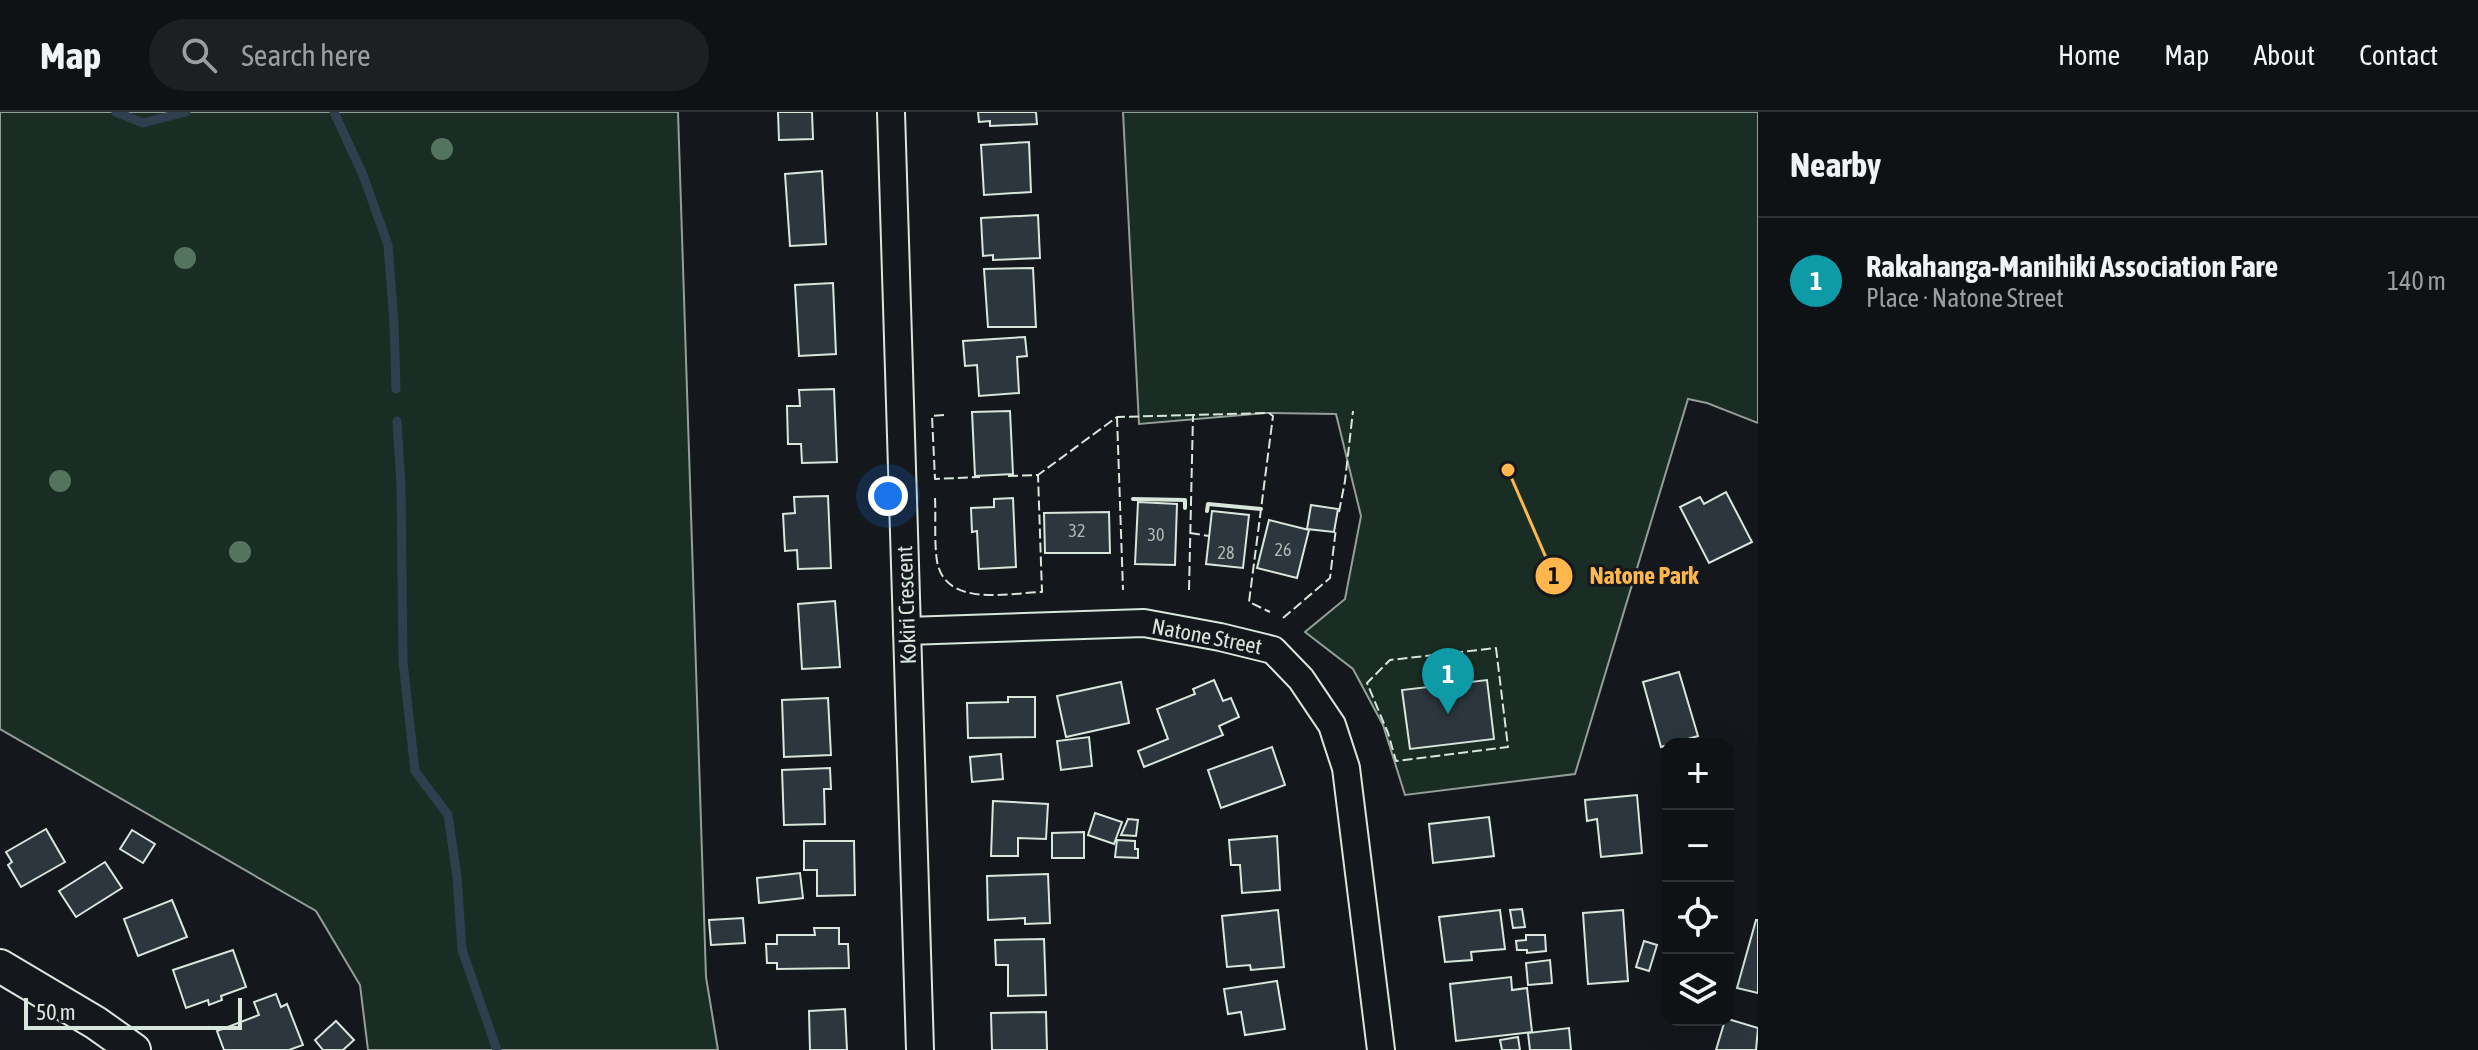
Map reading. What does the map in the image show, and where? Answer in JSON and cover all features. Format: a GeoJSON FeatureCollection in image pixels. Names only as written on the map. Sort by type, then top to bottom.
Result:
{"type":"FeatureCollection","features":[{"type":"Feature","properties":{"kind":"street","name":"Kokiri Crescent"},"geometry":{"type":"LineString","coordinates":[[891,112],[920,1050]]}},
{"type":"Feature","properties":{"kind":"street","name":"Natone Street"},"geometry":{"type":"LineString","coordinates":[[907,631],[1144,623],[1273,650],[1301,679],[1327,717],[1340,745],[1346,768],[1381,1050]]}},
{"type":"Feature","properties":{"kind":"street"},"geometry":{"type":"LineString","coordinates":[[0,966],[96,1023],[134,1050]]}},
{"type":"Feature","properties":{"kind":"green space"},"geometry":{"type":"Polygon","coordinates":[[[0,112],[678,112],[706,977],[718,1050],[368,1050],[360,985],[316,911],[0,729],[0,112]]]}},
{"type":"Feature","properties":{"kind":"green space"},"geometry":{"type":"Polygon","coordinates":[[[1123,112],[1758,112],[1758,423],[1688,399],[1575,774],[1405,795],[1383,725],[1353,669],[1305,632],[1345,599],[1361,516],[1336,414],[1266,413],[1139,424],[1123,112]]]}},
{"type":"Feature","properties":{"kind":"building"},"geometry":{"type":"Polygon","coordinates":[[[778,112],[812,112],[813,139],[779,140],[778,112]]]}},
{"type":"Feature","properties":{"kind":"building"},"geometry":{"type":"Polygon","coordinates":[[[978,112],[1036,112],[1037,124],[990,126],[990,121],[979,122],[978,112]]]}},
{"type":"Feature","properties":{"kind":"building"},"geometry":{"type":"Polygon","coordinates":[[[1029,142],[1031,192],[984,195],[981,145],[1029,142]]]}},
{"type":"Feature","properties":{"kind":"building"},"geometry":{"type":"Polygon","coordinates":[[[822,171],[826,244],[790,246],[785,174],[822,171]]]}},
{"type":"Feature","properties":{"kind":"building"},"geometry":{"type":"Polygon","coordinates":[[[1038,215],[1040,258],[993,260],[993,255],[983,256],[981,218],[1038,215]]]}},
{"type":"Feature","properties":{"kind":"building"},"geometry":{"type":"Polygon","coordinates":[[[1033,268],[1036,327],[988,327],[984,269],[1033,268]]]}},
{"type":"Feature","properties":{"kind":"building"},"geometry":{"type":"Polygon","coordinates":[[[833,283],[836,354],[799,356],[795,285],[833,283]]]}},
{"type":"Feature","properties":{"kind":"building"},"geometry":{"type":"Polygon","coordinates":[[[1025,337],[1027,356],[1017,357],[1019,393],[979,396],[977,365],[965,366],[963,341],[1025,337]]]}},
{"type":"Feature","properties":{"kind":"building"},"geometry":{"type":"Polygon","coordinates":[[[834,389],[837,462],[802,463],[801,444],[788,444],[787,406],[800,406],[799,390],[834,389]]]}},
{"type":"Feature","properties":{"kind":"building"},"geometry":{"type":"Polygon","coordinates":[[[1010,411],[1013,474],[975,476],[972,412],[1010,411]]]}},
{"type":"Feature","properties":{"kind":"building"},"geometry":{"type":"Polygon","coordinates":[[[1726,492],[1752,542],[1709,563],[1680,507],[1700,497],[1704,504],[1726,492]]]}},
{"type":"Feature","properties":{"kind":"building"},"geometry":{"type":"Polygon","coordinates":[[[828,496],[831,568],[798,569],[797,550],[785,551],[783,514],[795,513],[794,497],[828,496]]]}},
{"type":"Feature","properties":{"kind":"building"},"geometry":{"type":"Polygon","coordinates":[[[1013,498],[1016,567],[979,569],[977,531],[972,532],[971,508],[994,507],[994,499],[1013,498]]]}},
{"type":"Feature","properties":{"kind":"building"},"geometry":{"type":"Polygon","coordinates":[[[1138,502],[1177,504],[1175,565],[1135,564],[1138,502]]]}},
{"type":"Feature","properties":{"kind":"building"},"geometry":{"type":"Polygon","coordinates":[[[1311,505],[1338,509],[1334,532],[1307,529],[1311,505]]]}},
{"type":"Feature","properties":{"kind":"building"},"geometry":{"type":"Polygon","coordinates":[[[1212,511],[1249,515],[1243,568],[1206,564],[1212,511]]]}},
{"type":"Feature","properties":{"kind":"building"},"geometry":{"type":"Polygon","coordinates":[[[1109,512],[1110,553],[1045,553],[1044,513],[1109,512]]]}},
{"type":"Feature","properties":{"kind":"building"},"geometry":{"type":"Polygon","coordinates":[[[1269,520],[1309,530],[1297,578],[1257,568],[1269,520]]]}},
{"type":"Feature","properties":{"kind":"building"},"geometry":{"type":"Polygon","coordinates":[[[835,601],[840,667],[802,669],[798,604],[835,601]]]}},
{"type":"Feature","properties":{"kind":"building"},"geometry":{"type":"Polygon","coordinates":[[[1679,672],[1698,736],[1662,738],[1661,747],[1643,682],[1679,672]]]}},
{"type":"Feature","properties":{"kind":"building"},"geometry":{"type":"Polygon","coordinates":[[[1214,680],[1223,701],[1231,698],[1239,717],[1219,726],[1223,735],[1144,767],[1138,751],[1168,739],[1157,709],[1195,694],[1193,689],[1214,680]]]}},
{"type":"Feature","properties":{"kind":"building"},"geometry":{"type":"Polygon","coordinates":[[[1487,680],[1494,739],[1410,749],[1402,690],[1487,680]]]}},
{"type":"Feature","properties":{"kind":"building"},"geometry":{"type":"Polygon","coordinates":[[[1121,682],[1129,723],[1066,737],[1057,696],[1121,682]]]}},
{"type":"Feature","properties":{"kind":"building"},"geometry":{"type":"Polygon","coordinates":[[[1008,697],[1035,697],[1035,737],[968,738],[967,703],[1008,702],[1008,697]]]}},
{"type":"Feature","properties":{"kind":"building"},"geometry":{"type":"Polygon","coordinates":[[[828,698],[831,755],[784,757],[782,700],[828,698]]]}},
{"type":"Feature","properties":{"kind":"building"},"geometry":{"type":"Polygon","coordinates":[[[1089,737],[1092,766],[1061,770],[1057,741],[1089,737]]]}},
{"type":"Feature","properties":{"kind":"building"},"geometry":{"type":"Polygon","coordinates":[[[1272,747],[1285,785],[1221,808],[1208,770],[1272,747]]]}},
{"type":"Feature","properties":{"kind":"building"},"geometry":{"type":"Polygon","coordinates":[[[1001,754],[1003,779],[972,782],[970,757],[1001,754]]]}},
{"type":"Feature","properties":{"kind":"building"},"geometry":{"type":"Polygon","coordinates":[[[830,768],[831,789],[824,789],[825,824],[784,825],[782,770],[830,768]]]}},
{"type":"Feature","properties":{"kind":"building"},"geometry":{"type":"Polygon","coordinates":[[[1637,795],[1642,853],[1601,857],[1597,819],[1587,821],[1585,800],[1637,795]]]}},
{"type":"Feature","properties":{"kind":"building"},"geometry":{"type":"Polygon","coordinates":[[[993,801],[1048,804],[1046,839],[1018,838],[1018,856],[991,856],[993,801]]]}},
{"type":"Feature","properties":{"kind":"building"},"geometry":{"type":"Polygon","coordinates":[[[1095,813],[1122,822],[1114,844],[1088,835],[1095,813]]]}},
{"type":"Feature","properties":{"kind":"building"},"geometry":{"type":"Polygon","coordinates":[[[1489,817],[1494,856],[1433,863],[1429,824],[1489,817]]]}},
{"type":"Feature","properties":{"kind":"building"},"geometry":{"type":"Polygon","coordinates":[[[1128,819],[1138,820],[1136,836],[1121,835],[1128,819]]]}},
{"type":"Feature","properties":{"kind":"building"},"geometry":{"type":"Polygon","coordinates":[[[46,829],[65,862],[21,887],[8,865],[12,862],[6,852],[46,829]]]}},
{"type":"Feature","properties":{"kind":"building"},"geometry":{"type":"Polygon","coordinates":[[[132,830],[155,844],[143,863],[120,849],[132,830]]]}},
{"type":"Feature","properties":{"kind":"building"},"geometry":{"type":"Polygon","coordinates":[[[1084,832],[1084,858],[1052,858],[1052,833],[1084,832]]]}},
{"type":"Feature","properties":{"kind":"building"},"geometry":{"type":"Polygon","coordinates":[[[1277,836],[1280,890],[1242,893],[1240,865],[1231,865],[1229,840],[1277,836]]]}},
{"type":"Feature","properties":{"kind":"building"},"geometry":{"type":"Polygon","coordinates":[[[1117,840],[1135,841],[1138,858],[1115,857],[1117,840]]]}},
{"type":"Feature","properties":{"kind":"building"},"geometry":{"type":"Polygon","coordinates":[[[804,841],[854,841],[855,895],[817,896],[817,870],[804,870],[804,841]]]}},
{"type":"Feature","properties":{"kind":"building"},"geometry":{"type":"Polygon","coordinates":[[[105,862],[122,888],[76,917],[59,891],[105,862]]]}},
{"type":"Feature","properties":{"kind":"building"},"geometry":{"type":"Polygon","coordinates":[[[800,873],[803,898],[759,903],[757,878],[800,873]]]}},
{"type":"Feature","properties":{"kind":"building"},"geometry":{"type":"Polygon","coordinates":[[[1048,874],[1050,923],[1025,924],[1025,918],[988,920],[987,876],[1048,874]]]}},
{"type":"Feature","properties":{"kind":"building"},"geometry":{"type":"Polygon","coordinates":[[[172,900],[187,937],[138,956],[124,919],[172,900]]]}},
{"type":"Feature","properties":{"kind":"building"},"geometry":{"type":"Polygon","coordinates":[[[1522,909],[1525,927],[1513,928],[1510,910],[1522,909]]]}},
{"type":"Feature","properties":{"kind":"building"},"geometry":{"type":"Polygon","coordinates":[[[1278,910],[1284,967],[1251,970],[1250,965],[1227,967],[1222,916],[1278,910]]]}},
{"type":"Feature","properties":{"kind":"building"},"geometry":{"type":"Polygon","coordinates":[[[1500,910],[1505,949],[1471,952],[1472,960],[1445,962],[1439,917],[1500,910]]]}},
{"type":"Feature","properties":{"kind":"building"},"geometry":{"type":"Polygon","coordinates":[[[1623,910],[1628,981],[1588,984],[1583,913],[1623,910]]]}},
{"type":"Feature","properties":{"kind":"building"},"geometry":{"type":"Polygon","coordinates":[[[743,918],[745,943],[711,945],[709,920],[743,918]]]}},
{"type":"Feature","properties":{"kind":"building"},"geometry":{"type":"Polygon","coordinates":[[[1758,920],[1758,993],[1737,988],[1758,920]]]}},
{"type":"Feature","properties":{"kind":"building"},"geometry":{"type":"Polygon","coordinates":[[[814,928],[839,928],[839,944],[848,944],[849,968],[777,969],[777,963],[767,963],[766,944],[777,944],[777,935],[815,935],[814,928]]]}},
{"type":"Feature","properties":{"kind":"building"},"geometry":{"type":"Polygon","coordinates":[[[1526,935],[1545,935],[1546,951],[1527,953],[1527,950],[1517,950],[1516,941],[1526,940],[1526,935]]]}},
{"type":"Feature","properties":{"kind":"building"},"geometry":{"type":"Polygon","coordinates":[[[1044,939],[1046,995],[1008,996],[1008,965],[996,965],[995,940],[1044,939]]]}},
{"type":"Feature","properties":{"kind":"building"},"geometry":{"type":"Polygon","coordinates":[[[1644,941],[1657,945],[1649,971],[1636,967],[1644,941]]]}},
{"type":"Feature","properties":{"kind":"building"},"geometry":{"type":"Polygon","coordinates":[[[233,950],[246,987],[221,996],[222,1000],[209,1005],[208,1000],[186,1008],[173,970],[233,950]]]}},
{"type":"Feature","properties":{"kind":"building"},"geometry":{"type":"Polygon","coordinates":[[[1550,960],[1552,983],[1528,985],[1526,963],[1550,960]]]}},
{"type":"Feature","properties":{"kind":"building"},"geometry":{"type":"Polygon","coordinates":[[[1511,977],[1512,990],[1527,988],[1532,1032],[1456,1041],[1450,984],[1511,977]]]}},
{"type":"Feature","properties":{"kind":"building"},"geometry":{"type":"Polygon","coordinates":[[[1277,981],[1285,1029],[1245,1035],[1241,1012],[1228,1014],[1224,989],[1277,981]]]}},
{"type":"Feature","properties":{"kind":"building"},"geometry":{"type":"Polygon","coordinates":[[[276,994],[281,1007],[287,1004],[303,1045],[289,1050],[224,1050],[217,1031],[259,1015],[254,1002],[276,994]]]}},
{"type":"Feature","properties":{"kind":"building"},"geometry":{"type":"Polygon","coordinates":[[[845,1009],[847,1050],[810,1050],[809,1011],[845,1009]]]}},
{"type":"Feature","properties":{"kind":"building"},"geometry":{"type":"Polygon","coordinates":[[[1046,1012],[1047,1050],[992,1050],[991,1013],[1046,1012]]]}},
{"type":"Feature","properties":{"kind":"building"},"geometry":{"type":"Polygon","coordinates":[[[336,1021],[354,1040],[343,1050],[323,1050],[315,1040],[336,1021]]]}},
{"type":"Feature","properties":{"kind":"building"},"geometry":{"type":"Polygon","coordinates":[[[1734,1021],[1758,1028],[1756,1050],[1716,1050],[1723,1026],[1734,1026],[1734,1021]]]}},
{"type":"Feature","properties":{"kind":"building"},"geometry":{"type":"Polygon","coordinates":[[[1569,1028],[1571,1050],[1530,1050],[1528,1033],[1569,1028]]]}},
{"type":"Feature","properties":{"kind":"building"},"geometry":{"type":"Polygon","coordinates":[[[1518,1037],[1520,1050],[1502,1050],[1500,1040],[1518,1037]]]}},
{"type":"Feature","properties":{"kind":"waterway"},"geometry":{"type":"LineString","coordinates":[[116,112],[143,123],[186,112]]}},
{"type":"Feature","properties":{"kind":"waterway"},"geometry":{"type":"LineString","coordinates":[[334,112],[363,175],[388,245],[396,389]]}},
{"type":"Feature","properties":{"kind":"waterway"},"geometry":{"type":"LineString","coordinates":[[397,421],[403,662],[415,771],[448,815],[457,877],[462,950],[497,1050]]}},
{"type":"Feature","properties":{"kind":"fence"},"geometry":{"type":"LineString","coordinates":[[1339,512],[1353,411]]}},
{"type":"Feature","properties":{"kind":"fence"},"geometry":{"type":"LineString","coordinates":[[1008,476],[1038,475],[1117,417],[1269,413],[1273,416],[1249,602],[1270,612]]}},
{"type":"Feature","properties":{"kind":"fence"},"geometry":{"type":"LineString","coordinates":[[944,415],[932,416],[935,479],[980,477]]}},
{"type":"Feature","properties":{"kind":"fence"},"geometry":{"type":"LineString","coordinates":[[1189,590],[1193,416]]}},
{"type":"Feature","properties":{"kind":"fence"},"geometry":{"type":"LineString","coordinates":[[1117,417],[1123,590]]}},
{"type":"Feature","properties":{"kind":"fence"},"geometry":{"type":"LineString","coordinates":[[935,498],[937,561],[942,576],[952,586],[980,594],[1042,592],[1038,475]]}},
{"type":"Feature","properties":{"kind":"fence"},"geometry":{"type":"LineString","coordinates":[[1283,618],[1330,578],[1336,528]]}},
{"type":"Feature","properties":{"kind":"fence"},"geometry":{"type":"LineString","coordinates":[[1190,533],[1209,536]]}},
{"type":"Feature","properties":{"kind":"fence"},"geometry":{"type":"LineString","coordinates":[[1496,648],[1508,747],[1396,761],[1367,683],[1390,660],[1496,648]]}},
{"type":"Feature","properties":{"kind":"wall"},"geometry":{"type":"LineString","coordinates":[[1133,499],[1185,500],[1185,508]]}},
{"type":"Feature","properties":{"kind":"wall"},"geometry":{"type":"LineString","coordinates":[[1207,511],[1208,504],[1261,509]]}},
{"type":"Feature","properties":{"kind":"place","name":"Natone Park"},"geometry":{"type":"Point","coordinates":[1508,470]}},
{"type":"Feature","properties":{"kind":"place","name":"Rakahanga-Manihiki Association Fare"},"geometry":{"type":"Point","coordinates":[1448,714]}}]}
